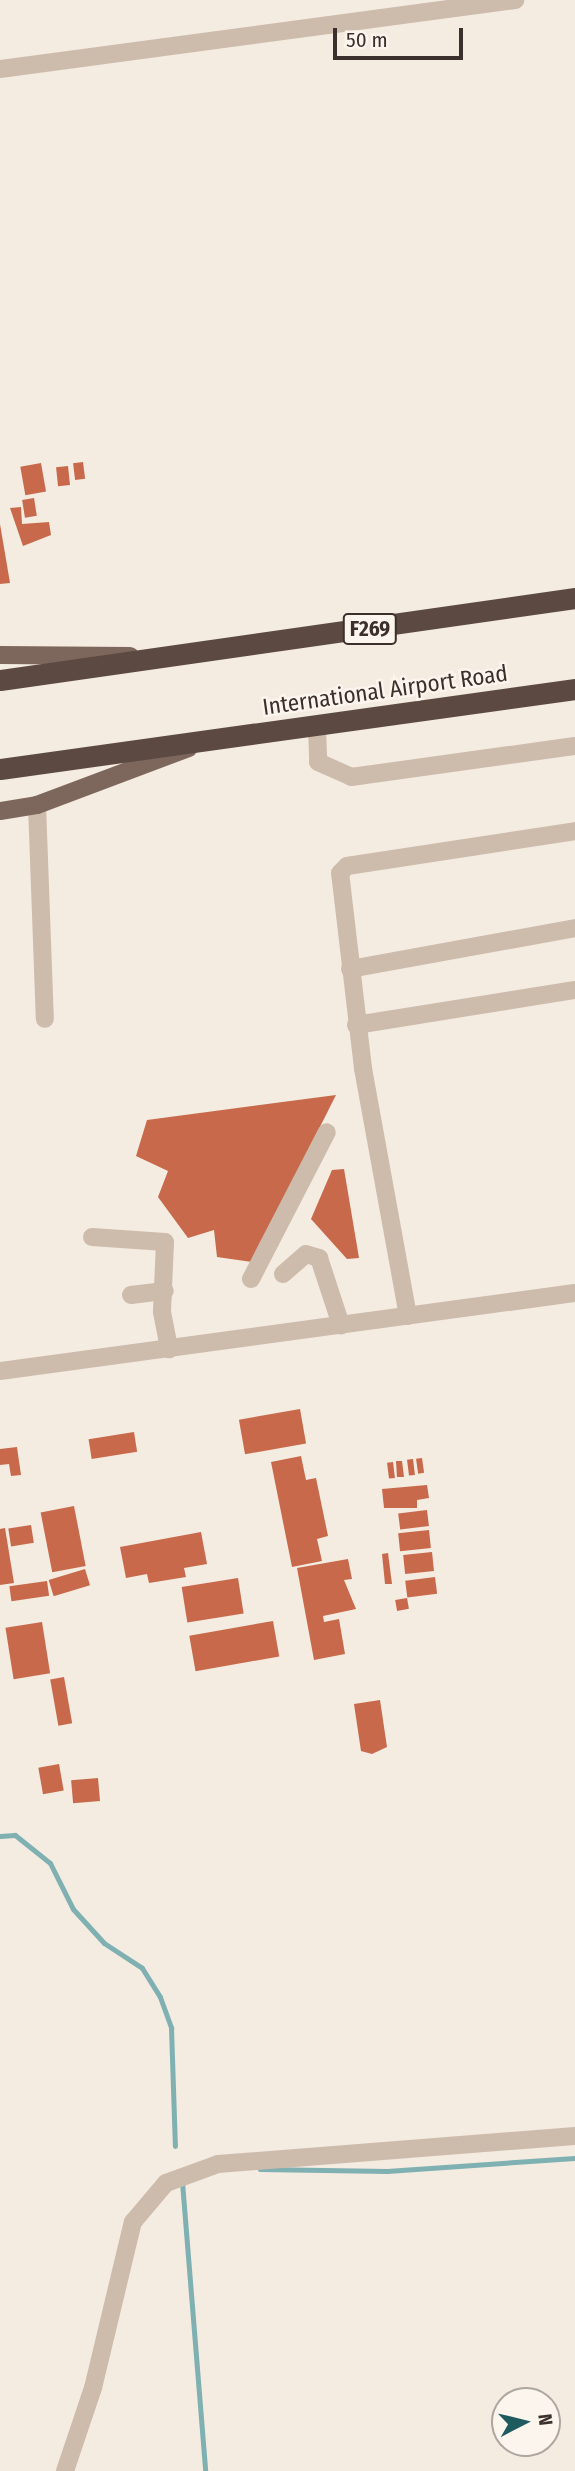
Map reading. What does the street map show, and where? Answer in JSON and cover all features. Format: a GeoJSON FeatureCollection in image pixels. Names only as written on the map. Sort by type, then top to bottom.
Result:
{"type":"FeatureCollection","features":[{"type":"Feature","properties":{"kind":"highway","name":"F269"},"geometry":{"type":"LineString","coordinates":[[0,680],[164,659],[575,598]]}},
{"type":"Feature","properties":{"kind":"highway","name":"International Airport Road"},"geometry":{"type":"LineString","coordinates":[[0,769],[575,689]]}},
{"type":"Feature","properties":{"kind":"main road"},"geometry":{"type":"LineString","coordinates":[[0,655],[69,651],[164,659]]}},
{"type":"Feature","properties":{"kind":"main road","name":"International Airport Road"},"geometry":{"type":"LineString","coordinates":[[0,811],[37,805],[202,743]]}},
{"type":"Feature","properties":{"kind":"lane"},"geometry":{"type":"LineString","coordinates":[[0,69],[515,0]]}},
{"type":"Feature","properties":{"kind":"lane"},"geometry":{"type":"LineString","coordinates":[[317,727],[318,762],[351,777],[575,746]]}},
{"type":"Feature","properties":{"kind":"lane"},"geometry":{"type":"LineString","coordinates":[[37,805],[45,1019]]}},
{"type":"Feature","properties":{"kind":"lane"},"geometry":{"type":"LineString","coordinates":[[408,1316],[356,1025],[340,884],[347,866],[575,831]]}},
{"type":"Feature","properties":{"kind":"lane"},"geometry":{"type":"LineString","coordinates":[[350,969],[575,929]]}},
{"type":"Feature","properties":{"kind":"lane"},"geometry":{"type":"LineString","coordinates":[[356,1025],[575,990]]}},
{"type":"Feature","properties":{"kind":"lane"},"geometry":{"type":"LineString","coordinates":[[251,1279],[327,1132]]}},
{"type":"Feature","properties":{"kind":"lane"},"geometry":{"type":"LineString","coordinates":[[92,1237],[165,1242],[169,1349]]}},
{"type":"Feature","properties":{"kind":"lane"},"geometry":{"type":"LineString","coordinates":[[283,1274],[306,1254],[319,1258],[341,1325]]}},
{"type":"Feature","properties":{"kind":"lane"},"geometry":{"type":"LineString","coordinates":[[131,1294],[165,1291]]}},
{"type":"Feature","properties":{"kind":"lane"},"geometry":{"type":"LineString","coordinates":[[0,1371],[575,1293]]}},
{"type":"Feature","properties":{"kind":"lane"},"geometry":{"type":"LineString","coordinates":[[65,2471],[93,2388],[133,2222],[166,2183],[218,2164],[575,2136]]}},
{"type":"Feature","properties":{"kind":"building"},"geometry":{"type":"Polygon","coordinates":[[[83,462],[85,479],[75,480],[73,463],[83,462]]]}},
{"type":"Feature","properties":{"kind":"building"},"geometry":{"type":"Polygon","coordinates":[[[41,463],[46,492],[25,495],[20,467],[41,463]]]}},
{"type":"Feature","properties":{"kind":"building"},"geometry":{"type":"Polygon","coordinates":[[[68,466],[70,485],[58,486],[56,467],[68,466]]]}},
{"type":"Feature","properties":{"kind":"building"},"geometry":{"type":"Polygon","coordinates":[[[34,498],[37,516],[25,518],[22,500],[34,498]]]}},
{"type":"Feature","properties":{"kind":"building"},"geometry":{"type":"Polygon","coordinates":[[[21,507],[22,524],[49,522],[51,535],[23,546],[10,508],[21,507]]]}},
{"type":"Feature","properties":{"kind":"building"},"geometry":{"type":"Polygon","coordinates":[[[0,524],[10,583],[0,584],[0,524]]]}},
{"type":"Feature","properties":{"kind":"building"},"geometry":{"type":"Polygon","coordinates":[[[336,1095],[252,1262],[217,1257],[214,1230],[188,1238],[158,1197],[168,1171],[136,1156],[147,1120],[336,1095]]]}},
{"type":"Feature","properties":{"kind":"building"},"geometry":{"type":"Polygon","coordinates":[[[344,1169],[359,1258],[347,1259],[311,1219],[332,1170],[344,1169]]]}},
{"type":"Feature","properties":{"kind":"building"},"geometry":{"type":"Polygon","coordinates":[[[300,1409],[306,1443],[245,1454],[239,1420],[300,1409]]]}},
{"type":"Feature","properties":{"kind":"building"},"geometry":{"type":"Polygon","coordinates":[[[134,1432],[137,1452],[92,1459],[89,1439],[134,1432]]]}},
{"type":"Feature","properties":{"kind":"building"},"geometry":{"type":"Polygon","coordinates":[[[17,1447],[21,1475],[11,1476],[9,1464],[0,1465],[0,1449],[17,1447]]]}},
{"type":"Feature","properties":{"kind":"building"},"geometry":{"type":"Polygon","coordinates":[[[301,1456],[306,1480],[316,1478],[328,1536],[317,1539],[322,1561],[292,1567],[271,1462],[301,1456]]]}},
{"type":"Feature","properties":{"kind":"building"},"geometry":{"type":"Polygon","coordinates":[[[422,1458],[424,1473],[418,1474],[416,1459],[422,1458]]]}},
{"type":"Feature","properties":{"kind":"building"},"geometry":{"type":"Polygon","coordinates":[[[413,1459],[415,1475],[409,1476],[407,1460],[413,1459]]]}},
{"type":"Feature","properties":{"kind":"building"},"geometry":{"type":"Polygon","coordinates":[[[396,1461],[402,1461],[404,1477],[397,1477],[396,1461]]]}},
{"type":"Feature","properties":{"kind":"building"},"geometry":{"type":"Polygon","coordinates":[[[393,1462],[395,1478],[389,1479],[387,1463],[393,1462]]]}},
{"type":"Feature","properties":{"kind":"building"},"geometry":{"type":"Polygon","coordinates":[[[427,1485],[429,1498],[417,1500],[417,1508],[384,1508],[382,1489],[427,1485]]]}},
{"type":"Feature","properties":{"kind":"building"},"geometry":{"type":"Polygon","coordinates":[[[74,1506],[86,1566],[52,1572],[41,1512],[74,1506]]]}},
{"type":"Feature","properties":{"kind":"building"},"geometry":{"type":"Polygon","coordinates":[[[427,1510],[429,1526],[400,1529],[398,1514],[427,1510]]]}},
{"type":"Feature","properties":{"kind":"building"},"geometry":{"type":"Polygon","coordinates":[[[31,1525],[34,1543],[11,1546],[8,1529],[31,1525]]]}},
{"type":"Feature","properties":{"kind":"building"},"geometry":{"type":"Polygon","coordinates":[[[5,1528],[14,1583],[0,1585],[0,1529],[5,1528]]]}},
{"type":"Feature","properties":{"kind":"building"},"geometry":{"type":"Polygon","coordinates":[[[429,1530],[431,1548],[400,1551],[398,1533],[429,1530]]]}},
{"type":"Feature","properties":{"kind":"building"},"geometry":{"type":"Polygon","coordinates":[[[201,1532],[207,1564],[184,1568],[186,1577],[149,1583],[147,1574],[126,1578],[120,1547],[201,1532]]]}},
{"type":"Feature","properties":{"kind":"building"},"geometry":{"type":"Polygon","coordinates":[[[432,1552],[434,1571],[405,1574],[403,1555],[432,1552]]]}},
{"type":"Feature","properties":{"kind":"building"},"geometry":{"type":"Polygon","coordinates":[[[388,1553],[392,1584],[385,1584],[382,1554],[388,1553]]]}},
{"type":"Feature","properties":{"kind":"building"},"geometry":{"type":"Polygon","coordinates":[[[348,1559],[352,1579],[344,1580],[356,1609],[323,1616],[324,1622],[339,1619],[345,1654],[314,1660],[297,1568],[348,1559]]]}},
{"type":"Feature","properties":{"kind":"building"},"geometry":{"type":"Polygon","coordinates":[[[85,1569],[90,1585],[54,1596],[49,1580],[85,1569]]]}},
{"type":"Feature","properties":{"kind":"building"},"geometry":{"type":"Polygon","coordinates":[[[435,1577],[437,1594],[407,1598],[405,1581],[435,1577]]]}},
{"type":"Feature","properties":{"kind":"building"},"geometry":{"type":"Polygon","coordinates":[[[238,1578],[244,1614],[187,1622],[182,1587],[238,1578]]]}},
{"type":"Feature","properties":{"kind":"building"},"geometry":{"type":"Polygon","coordinates":[[[47,1581],[49,1596],[11,1601],[9,1586],[47,1581]]]}},
{"type":"Feature","properties":{"kind":"building"},"geometry":{"type":"Polygon","coordinates":[[[407,1598],[409,1609],[397,1611],[395,1600],[407,1598]]]}},
{"type":"Feature","properties":{"kind":"building"},"geometry":{"type":"Polygon","coordinates":[[[273,1621],[279,1656],[196,1671],[189,1636],[273,1621]]]}},
{"type":"Feature","properties":{"kind":"building"},"geometry":{"type":"Polygon","coordinates":[[[42,1622],[50,1673],[14,1679],[5,1628],[42,1622]]]}},
{"type":"Feature","properties":{"kind":"building"},"geometry":{"type":"Polygon","coordinates":[[[64,1677],[72,1723],[58,1726],[50,1679],[64,1677]]]}},
{"type":"Feature","properties":{"kind":"building"},"geometry":{"type":"Polygon","coordinates":[[[380,1700],[387,1747],[372,1754],[361,1751],[354,1704],[380,1700]]]}},
{"type":"Feature","properties":{"kind":"building"},"geometry":{"type":"Polygon","coordinates":[[[59,1764],[64,1791],[43,1794],[38,1768],[59,1764]]]}},
{"type":"Feature","properties":{"kind":"building"},"geometry":{"type":"Polygon","coordinates":[[[98,1778],[100,1801],[73,1803],[71,1780],[98,1778]]]}},
{"type":"Feature","properties":{"kind":"waterway"},"geometry":{"type":"LineString","coordinates":[[0,1836],[15,1835],[50,1863],[73,1909],[104,1943],[142,1968],[160,1997],[171,2028],[175,2146]]}},
{"type":"Feature","properties":{"kind":"waterway"},"geometry":{"type":"LineString","coordinates":[[260,2169],[387,2171],[575,2158]]}},
{"type":"Feature","properties":{"kind":"waterway"},"geometry":{"type":"LineString","coordinates":[[182,2182],[205,2471]]}}]}
